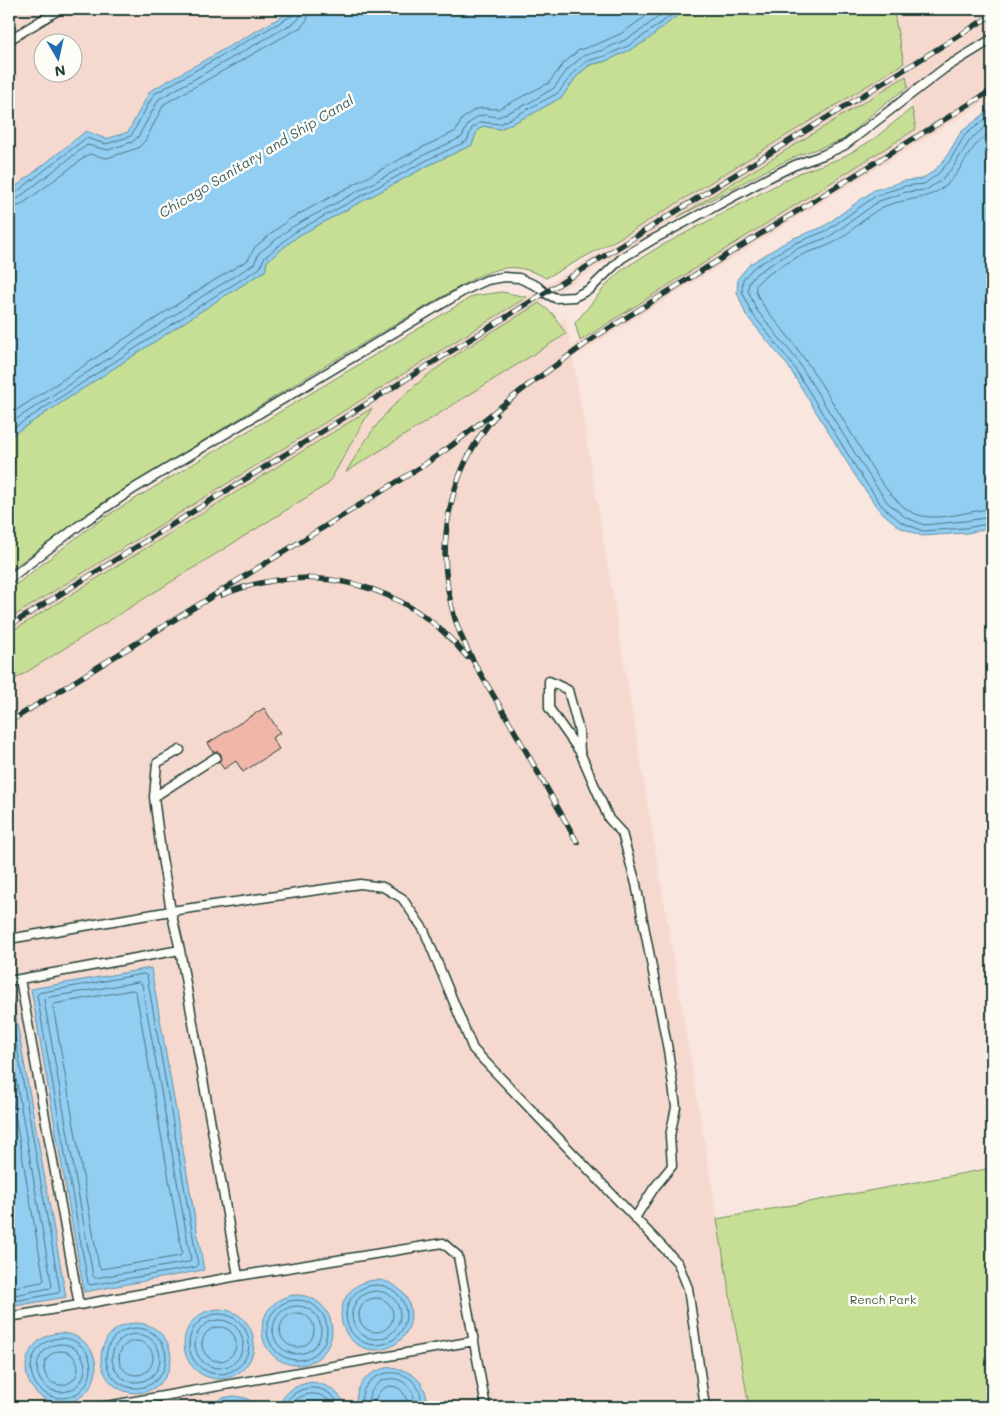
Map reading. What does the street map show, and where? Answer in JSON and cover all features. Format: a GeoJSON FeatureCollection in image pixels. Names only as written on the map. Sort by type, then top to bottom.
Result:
{"type":"FeatureCollection","features":[{"type":"Feature","properties":{"kind":"lane"},"geometry":{"type":"LineString","coordinates":[[9,40],[60,9]]}},
{"type":"Feature","properties":{"kind":"lane"},"geometry":{"type":"LineString","coordinates":[[9,580],[81,524],[135,488],[465,290],[487,280],[504,277],[519,278],[537,286],[555,298],[574,297],[590,288],[622,258],[652,240],[795,164],[823,155],[845,145],[945,68],[992,39]]}},
{"type":"Feature","properties":{"kind":"lane"},"geometry":{"type":"LineString","coordinates":[[580,752],[579,731],[568,690],[549,681],[549,708],[580,752],[609,819],[622,833],[636,884],[668,1050],[676,1107],[670,1136],[672,1166],[654,1188],[634,1218]]}},
{"type":"Feature","properties":{"kind":"lane"},"geometry":{"type":"LineString","coordinates":[[180,750],[157,763],[154,797],[161,852],[238,1276]]}},
{"type":"Feature","properties":{"kind":"lane"},"geometry":{"type":"LineString","coordinates":[[154,797],[216,757]]}},
{"type":"Feature","properties":{"kind":"lane"},"geometry":{"type":"LineString","coordinates":[[9,939],[172,911],[360,884],[383,887],[402,898],[424,930],[473,1049],[678,1263],[688,1288],[705,1407]]}},
{"type":"Feature","properties":{"kind":"lane"},"geometry":{"type":"LineString","coordinates":[[9,981],[180,950]]}},
{"type":"Feature","properties":{"kind":"lane"},"geometry":{"type":"LineString","coordinates":[[20,979],[78,1305]]}},
{"type":"Feature","properties":{"kind":"lane"},"geometry":{"type":"LineString","coordinates":[[9,1317],[238,1276],[443,1243],[458,1256],[486,1407]]}},
{"type":"Feature","properties":{"kind":"lane"},"geometry":{"type":"LineString","coordinates":[[101,1407],[474,1341]]}},
{"type":"Feature","properties":{"kind":"shaded area"},"geometry":{"type":"Polygon","coordinates":[[[9,9],[295,9],[150,91],[128,132],[106,139],[86,132],[9,192],[9,9]]]}},
{"type":"Feature","properties":{"kind":"shaded area"},"geometry":{"type":"Polygon","coordinates":[[[893,9],[992,9],[992,98],[573,358],[749,1407],[9,1407],[9,663],[345,454],[355,433],[371,409],[9,633],[9,619],[904,63],[893,9]],[[906,76],[474,344],[424,379],[405,395],[389,410],[365,442],[566,317],[571,346],[916,129],[906,76]]]}},
{"type":"Feature","properties":{"kind":"green space"},"geometry":{"type":"Polygon","coordinates":[[[694,9],[893,9],[904,63],[627,234],[546,278],[526,270],[508,268],[499,269],[471,280],[328,364],[105,501],[9,571],[9,437],[265,271],[267,261],[298,236],[431,164],[472,145],[477,131],[483,126],[500,129],[562,97],[577,76],[590,65],[606,61],[630,50],[646,41],[679,14],[694,9]]]}},
{"type":"Feature","properties":{"kind":"green space"},"geometry":{"type":"Polygon","coordinates":[[[906,76],[908,87],[884,104],[843,140],[799,155],[769,169],[678,217],[906,76]]]}},
{"type":"Feature","properties":{"kind":"green space"},"geometry":{"type":"Polygon","coordinates":[[[912,108],[916,129],[580,341],[575,323],[609,282],[623,269],[659,247],[799,173],[841,158],[859,148],[875,138],[912,108]]]}},
{"type":"Feature","properties":{"kind":"green space"},"geometry":{"type":"Polygon","coordinates":[[[502,292],[527,297],[9,619],[9,590],[86,530],[113,512],[473,296],[502,292]]]}},
{"type":"Feature","properties":{"kind":"green space"},"geometry":{"type":"Polygon","coordinates":[[[539,303],[553,314],[566,334],[346,472],[378,424],[406,393],[461,352],[539,303]]]}},
{"type":"Feature","properties":{"kind":"green space"},"geometry":{"type":"Polygon","coordinates":[[[372,408],[328,484],[9,683],[9,633],[372,408]]]}},
{"type":"Feature","properties":{"kind":"green space","name":"Rench Park"},"geometry":{"type":"Polygon","coordinates":[[[992,1168],[992,1407],[749,1407],[717,1219],[992,1168]]]}},
{"type":"Feature","properties":{"kind":"water","name":"Chicago Sanitary and Ship Canal"},"geometry":{"type":"Polygon","coordinates":[[[295,9],[694,9],[679,14],[646,41],[630,50],[606,61],[589,65],[577,76],[562,97],[500,129],[483,126],[477,131],[472,145],[431,164],[298,236],[267,261],[265,271],[9,437],[9,192],[86,131],[106,139],[128,132],[150,91],[295,9]]]}},
{"type":"Feature","properties":{"kind":"water"},"geometry":{"type":"Polygon","coordinates":[[[992,108],[992,528],[967,533],[922,536],[899,527],[879,510],[856,477],[788,366],[746,315],[737,292],[738,278],[750,264],[791,239],[823,227],[874,190],[904,181],[922,179],[934,171],[945,159],[961,132],[992,108]]]}},
{"type":"Feature","properties":{"kind":"water"},"geometry":{"type":"Polygon","coordinates":[[[151,968],[204,1270],[84,1292],[31,989],[151,968]]]}},
{"type":"Feature","properties":{"kind":"water"},"geometry":{"type":"Polygon","coordinates":[[[9,995],[12,995],[66,1297],[9,1307],[9,995]]]}},
{"type":"Feature","properties":{"kind":"water"},"geometry":{"type":"Polygon","coordinates":[[[369,1280],[383,1280],[396,1285],[406,1295],[411,1308],[411,1322],[406,1335],[396,1345],[383,1350],[369,1350],[356,1345],[346,1335],[341,1322],[341,1308],[346,1295],[356,1285],[369,1280]]]}},
{"type":"Feature","properties":{"kind":"water"},"geometry":{"type":"Polygon","coordinates":[[[290,1295],[304,1295],[317,1300],[327,1310],[332,1323],[332,1337],[327,1350],[317,1360],[304,1365],[290,1365],[277,1360],[267,1350],[262,1337],[262,1323],[267,1310],[277,1300],[290,1295]]]}},
{"type":"Feature","properties":{"kind":"water"},"geometry":{"type":"Polygon","coordinates":[[[212,1309],[226,1309],[239,1314],[249,1324],[254,1337],[254,1351],[249,1364],[239,1374],[226,1379],[212,1379],[199,1374],[189,1364],[184,1351],[184,1337],[189,1324],[199,1314],[212,1309]]]}},
{"type":"Feature","properties":{"kind":"water"},"geometry":{"type":"Polygon","coordinates":[[[143,1323],[156,1329],[165,1338],[169,1344],[171,1358],[169,1372],[161,1383],[150,1391],[129,1393],[122,1391],[111,1383],[103,1372],[101,1351],[103,1344],[111,1333],[122,1325],[143,1323]]]}},
{"type":"Feature","properties":{"kind":"water"},"geometry":{"type":"Polygon","coordinates":[[[54,1333],[68,1333],[81,1338],[91,1348],[96,1361],[96,1375],[91,1388],[81,1398],[68,1403],[54,1403],[41,1398],[31,1388],[26,1375],[26,1361],[31,1348],[41,1338],[54,1333]]]}},
{"type":"Feature","properties":{"kind":"water"},"geometry":{"type":"Polygon","coordinates":[[[391,1367],[413,1375],[418,1380],[425,1391],[427,1407],[356,1407],[358,1391],[364,1380],[376,1372],[391,1367]]]}},
{"type":"Feature","properties":{"kind":"water"},"geometry":{"type":"Polygon","coordinates":[[[312,1382],[333,1390],[346,1407],[278,1407],[291,1390],[312,1382]]]}},
{"type":"Feature","properties":{"kind":"water"},"geometry":{"type":"Polygon","coordinates":[[[234,1396],[246,1398],[259,1407],[209,1407],[222,1398],[234,1396]]]}},
{"type":"Feature","properties":{"kind":"building"},"geometry":{"type":"Polygon","coordinates":[[[264,708],[280,733],[272,738],[279,749],[243,772],[236,761],[224,769],[219,762],[221,754],[213,752],[208,743],[264,708]]]}},
{"type":"Feature","properties":{"kind":"railway"},"geometry":{"type":"LineString","coordinates":[[9,626],[992,15]]}},
{"type":"Feature","properties":{"kind":"railway"},"geometry":{"type":"LineString","coordinates":[[9,722],[421,467],[595,337],[992,90]]}},
{"type":"Feature","properties":{"kind":"railway"},"geometry":{"type":"LineString","coordinates":[[496,415],[479,437],[466,461],[449,513],[446,540],[446,568],[449,595],[456,622],[473,661],[577,842]]}},
{"type":"Feature","properties":{"kind":"railway"},"geometry":{"type":"LineString","coordinates":[[222,595],[256,584],[289,579],[323,579],[355,584],[386,595],[416,611],[443,631],[467,657]]}}]}
